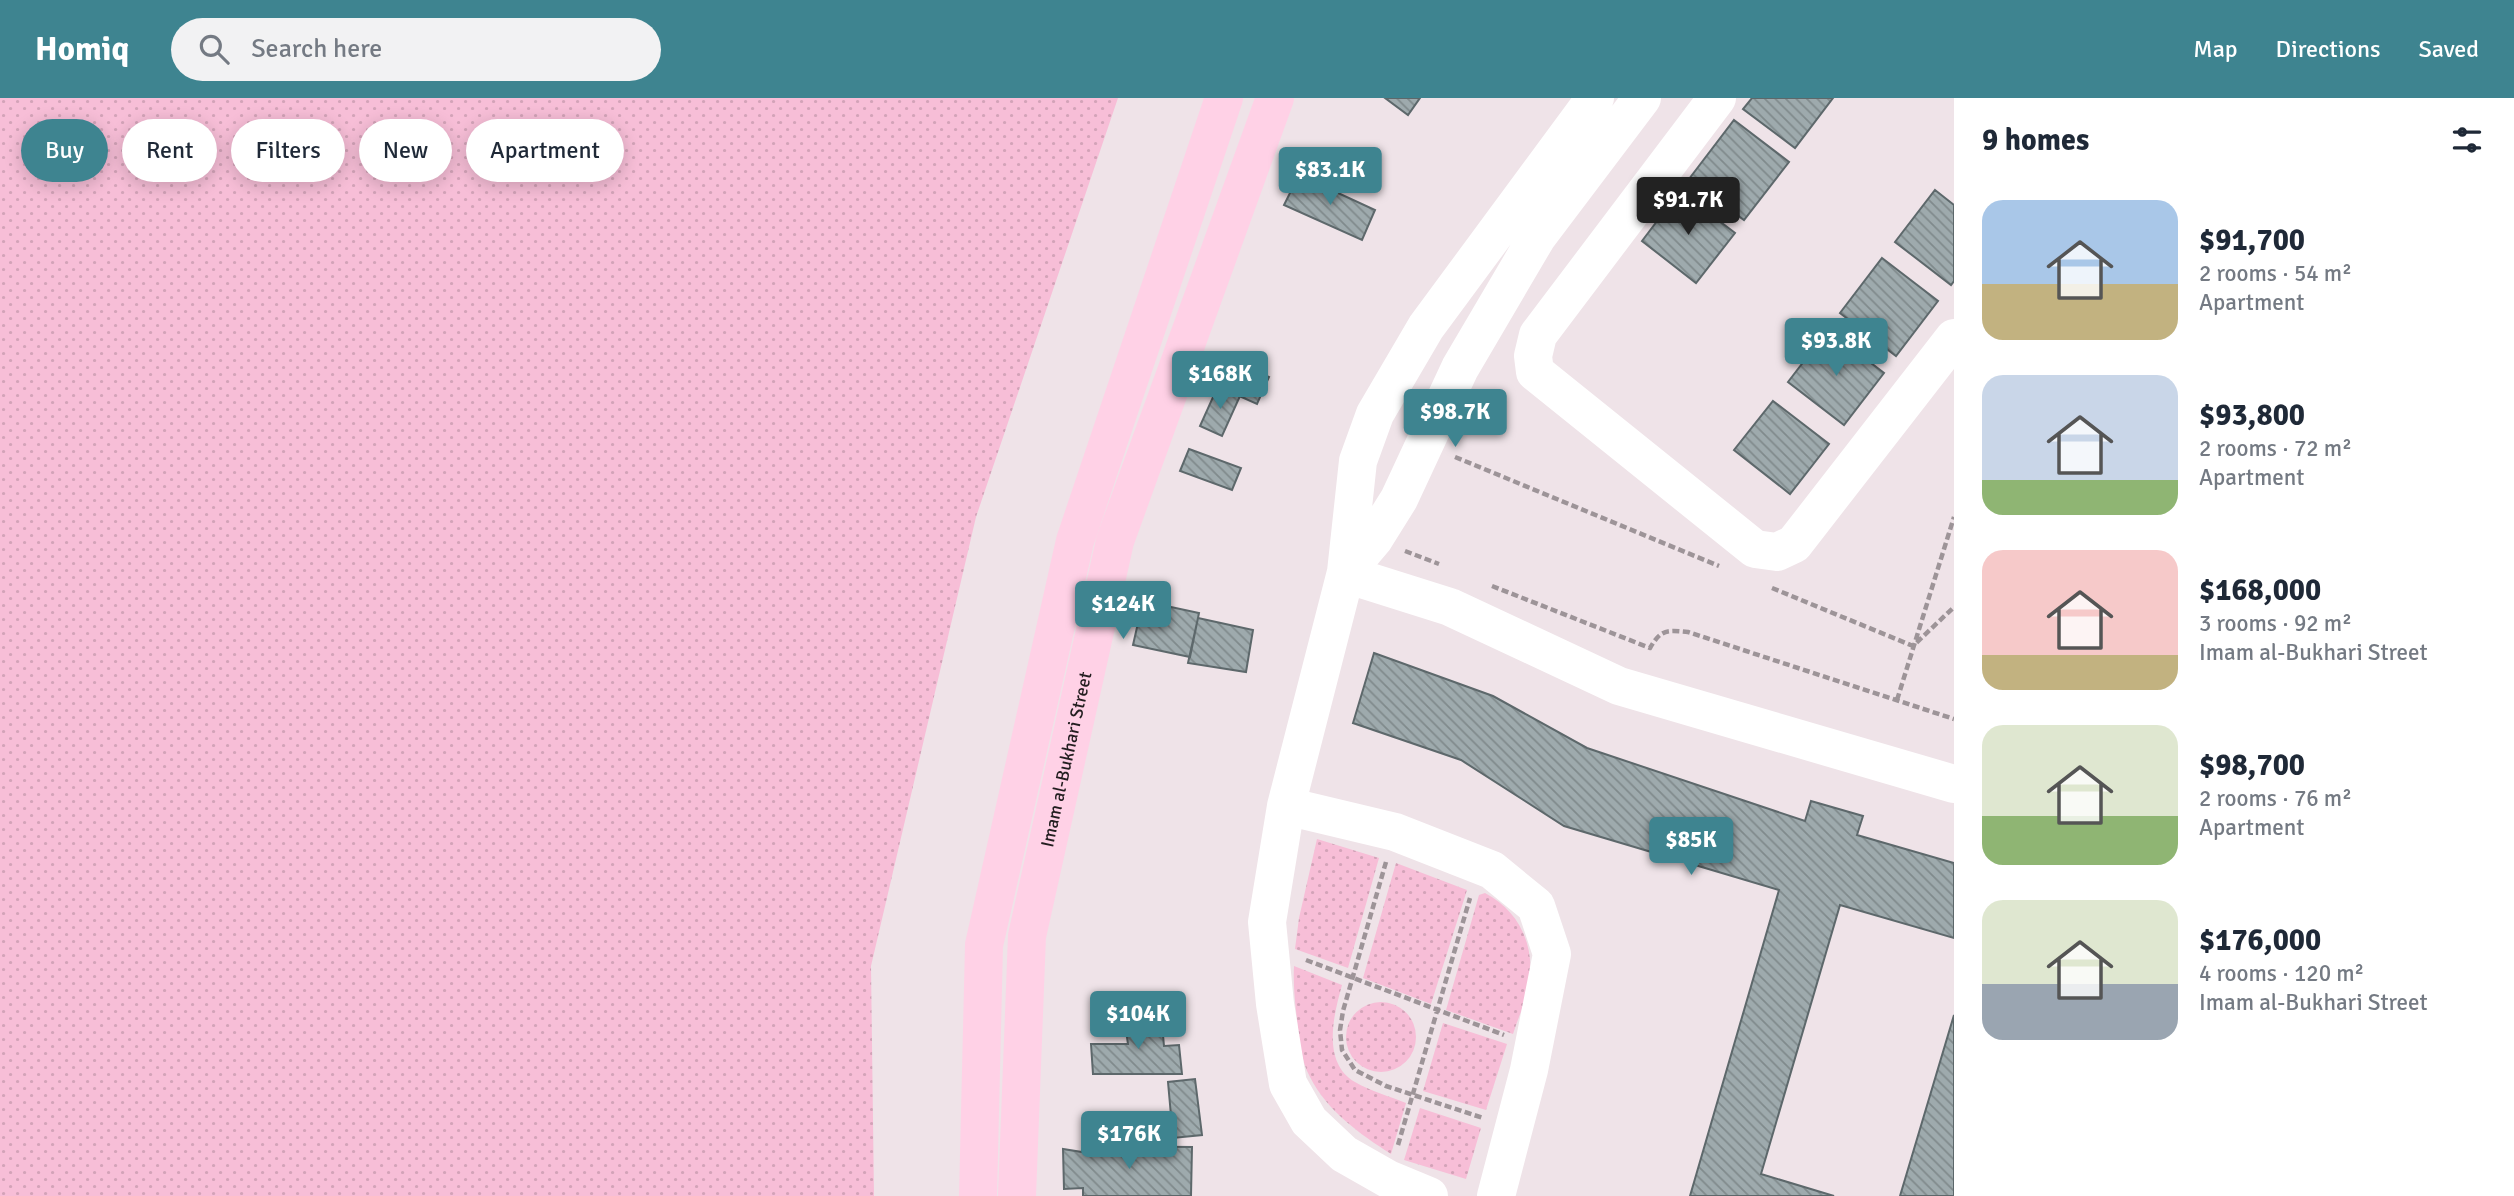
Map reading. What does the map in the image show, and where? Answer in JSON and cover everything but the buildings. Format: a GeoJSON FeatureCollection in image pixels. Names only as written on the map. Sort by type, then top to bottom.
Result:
{"type":"FeatureCollection","features":[{"type":"Feature","properties":{"kind":"main road"},"geometry":{"type":"LineString","coordinates":[[978,1196],[984,945],[1075,541],[1224,98]]}},
{"type":"Feature","properties":{"kind":"main road","name":"Imam al-Bukhari Street"},"geometry":{"type":"LineString","coordinates":[[1017,1196],[1027,936],[1115,541],[1275,98]]}},
{"type":"Feature","properties":{"kind":"street"},"geometry":{"type":"LineString","coordinates":[[1429,1196],[1388,1180],[1344,1154],[1310,1121],[1289,1084],[1275,1004],[1267,922],[1286,806],[1352,575],[1358,461],[1376,414],[1426,327],[1595,98]]}},
{"type":"Feature","properties":{"kind":"street"},"geometry":{"type":"LineString","coordinates":[[1352,575],[1399,499],[1460,368],[1537,237],[1642,98]]}},
{"type":"Feature","properties":{"kind":"street"},"geometry":{"type":"LineString","coordinates":[[1717,98],[1538,335],[1533,356],[1535,372],[1755,549],[1777,552],[1794,544],[1954,338]]}},
{"type":"Feature","properties":{"kind":"street"},"geometry":{"type":"LineString","coordinates":[[1352,575],[1450,607],[1619,686],[1954,785]]}},
{"type":"Feature","properties":{"kind":"street"},"geometry":{"type":"LineString","coordinates":[[1286,806],[1395,831],[1492,870],[1536,906],[1552,954],[1534,1046],[1496,1196]]}},
{"type":"Feature","properties":{"kind":"path"},"geometry":{"type":"LineString","coordinates":[[1425,444],[1720,566]]}},
{"type":"Feature","properties":{"kind":"path"},"geometry":{"type":"LineString","coordinates":[[1897,700],[1954,517]]}},
{"type":"Feature","properties":{"kind":"path"},"geometry":{"type":"LineString","coordinates":[[1374,539],[1450,569]]}},
{"type":"Feature","properties":{"kind":"path"},"geometry":{"type":"LineString","coordinates":[[1487,584],[1650,648],[1657,636],[1669,630],[1688,632],[1954,719]]}},
{"type":"Feature","properties":{"kind":"path"},"geometry":{"type":"LineString","coordinates":[[1771,588],[1913,646]]}},
{"type":"Feature","properties":{"kind":"path"},"geometry":{"type":"LineString","coordinates":[[1913,646],[1954,607]]}},
{"type":"Feature","properties":{"kind":"path"},"geometry":{"type":"LineString","coordinates":[[1395,831],[1343,1011],[1340,1030],[1342,1050],[1355,1070],[1386,1086],[1514,1128]]}},
{"type":"Feature","properties":{"kind":"path"},"geometry":{"type":"LineString","coordinates":[[1388,1180],[1480,865]]}},
{"type":"Feature","properties":{"kind":"path"},"geometry":{"type":"LineString","coordinates":[[1269,946],[1534,1046]]}},
{"type":"Feature","properties":{"kind":"shaded area"},"geometry":{"type":"Polygon","coordinates":[[[0,98],[1118,98],[976,517],[871,966],[874,1196],[0,1196],[0,98]]]}},
{"type":"Feature","properties":{"kind":"shaded area"},"geometry":{"type":"Polygon","coordinates":[[[1317,839],[1379,858],[1348,968],[1295,949],[1299,918],[1317,839]]]}},
{"type":"Feature","properties":{"kind":"shaded area"},"geometry":{"type":"Polygon","coordinates":[[[1396,863],[1467,890],[1431,1004],[1363,978],[1396,863]]]}},
{"type":"Feature","properties":{"kind":"shaded area"},"geometry":{"type":"Polygon","coordinates":[[[1485,893],[1514,917],[1529,950],[1529,982],[1513,1034],[1446,1010],[1479,895],[1485,893]]]}},
{"type":"Feature","properties":{"kind":"shaded area"},"geometry":{"type":"Polygon","coordinates":[[[1294,966],[1342,985],[1333,1037],[1334,1050],[1344,1073],[1373,1091],[1406,1103],[1391,1154],[1356,1130],[1335,1111],[1325,1101],[1310,1077],[1304,1064],[1300,1042],[1294,993],[1294,966]]]}},
{"type":"Feature","properties":{"kind":"shaded area"},"geometry":{"type":"Polygon","coordinates":[[[1388,1002],[1401,1008],[1410,1017],[1414,1023],[1414,1051],[1406,1062],[1395,1070],[1374,1072],[1356,1062],[1348,1051],[1346,1030],[1356,1012],[1367,1004],[1388,1002]]]}},
{"type":"Feature","properties":{"kind":"shaded area"},"geometry":{"type":"Polygon","coordinates":[[[1443,1023],[1507,1044],[1486,1110],[1423,1091],[1443,1023]]]}},
{"type":"Feature","properties":{"kind":"shaded area"},"geometry":{"type":"Polygon","coordinates":[[[1420,1108],[1481,1128],[1466,1179],[1404,1160],[1420,1108]]]}}]}
